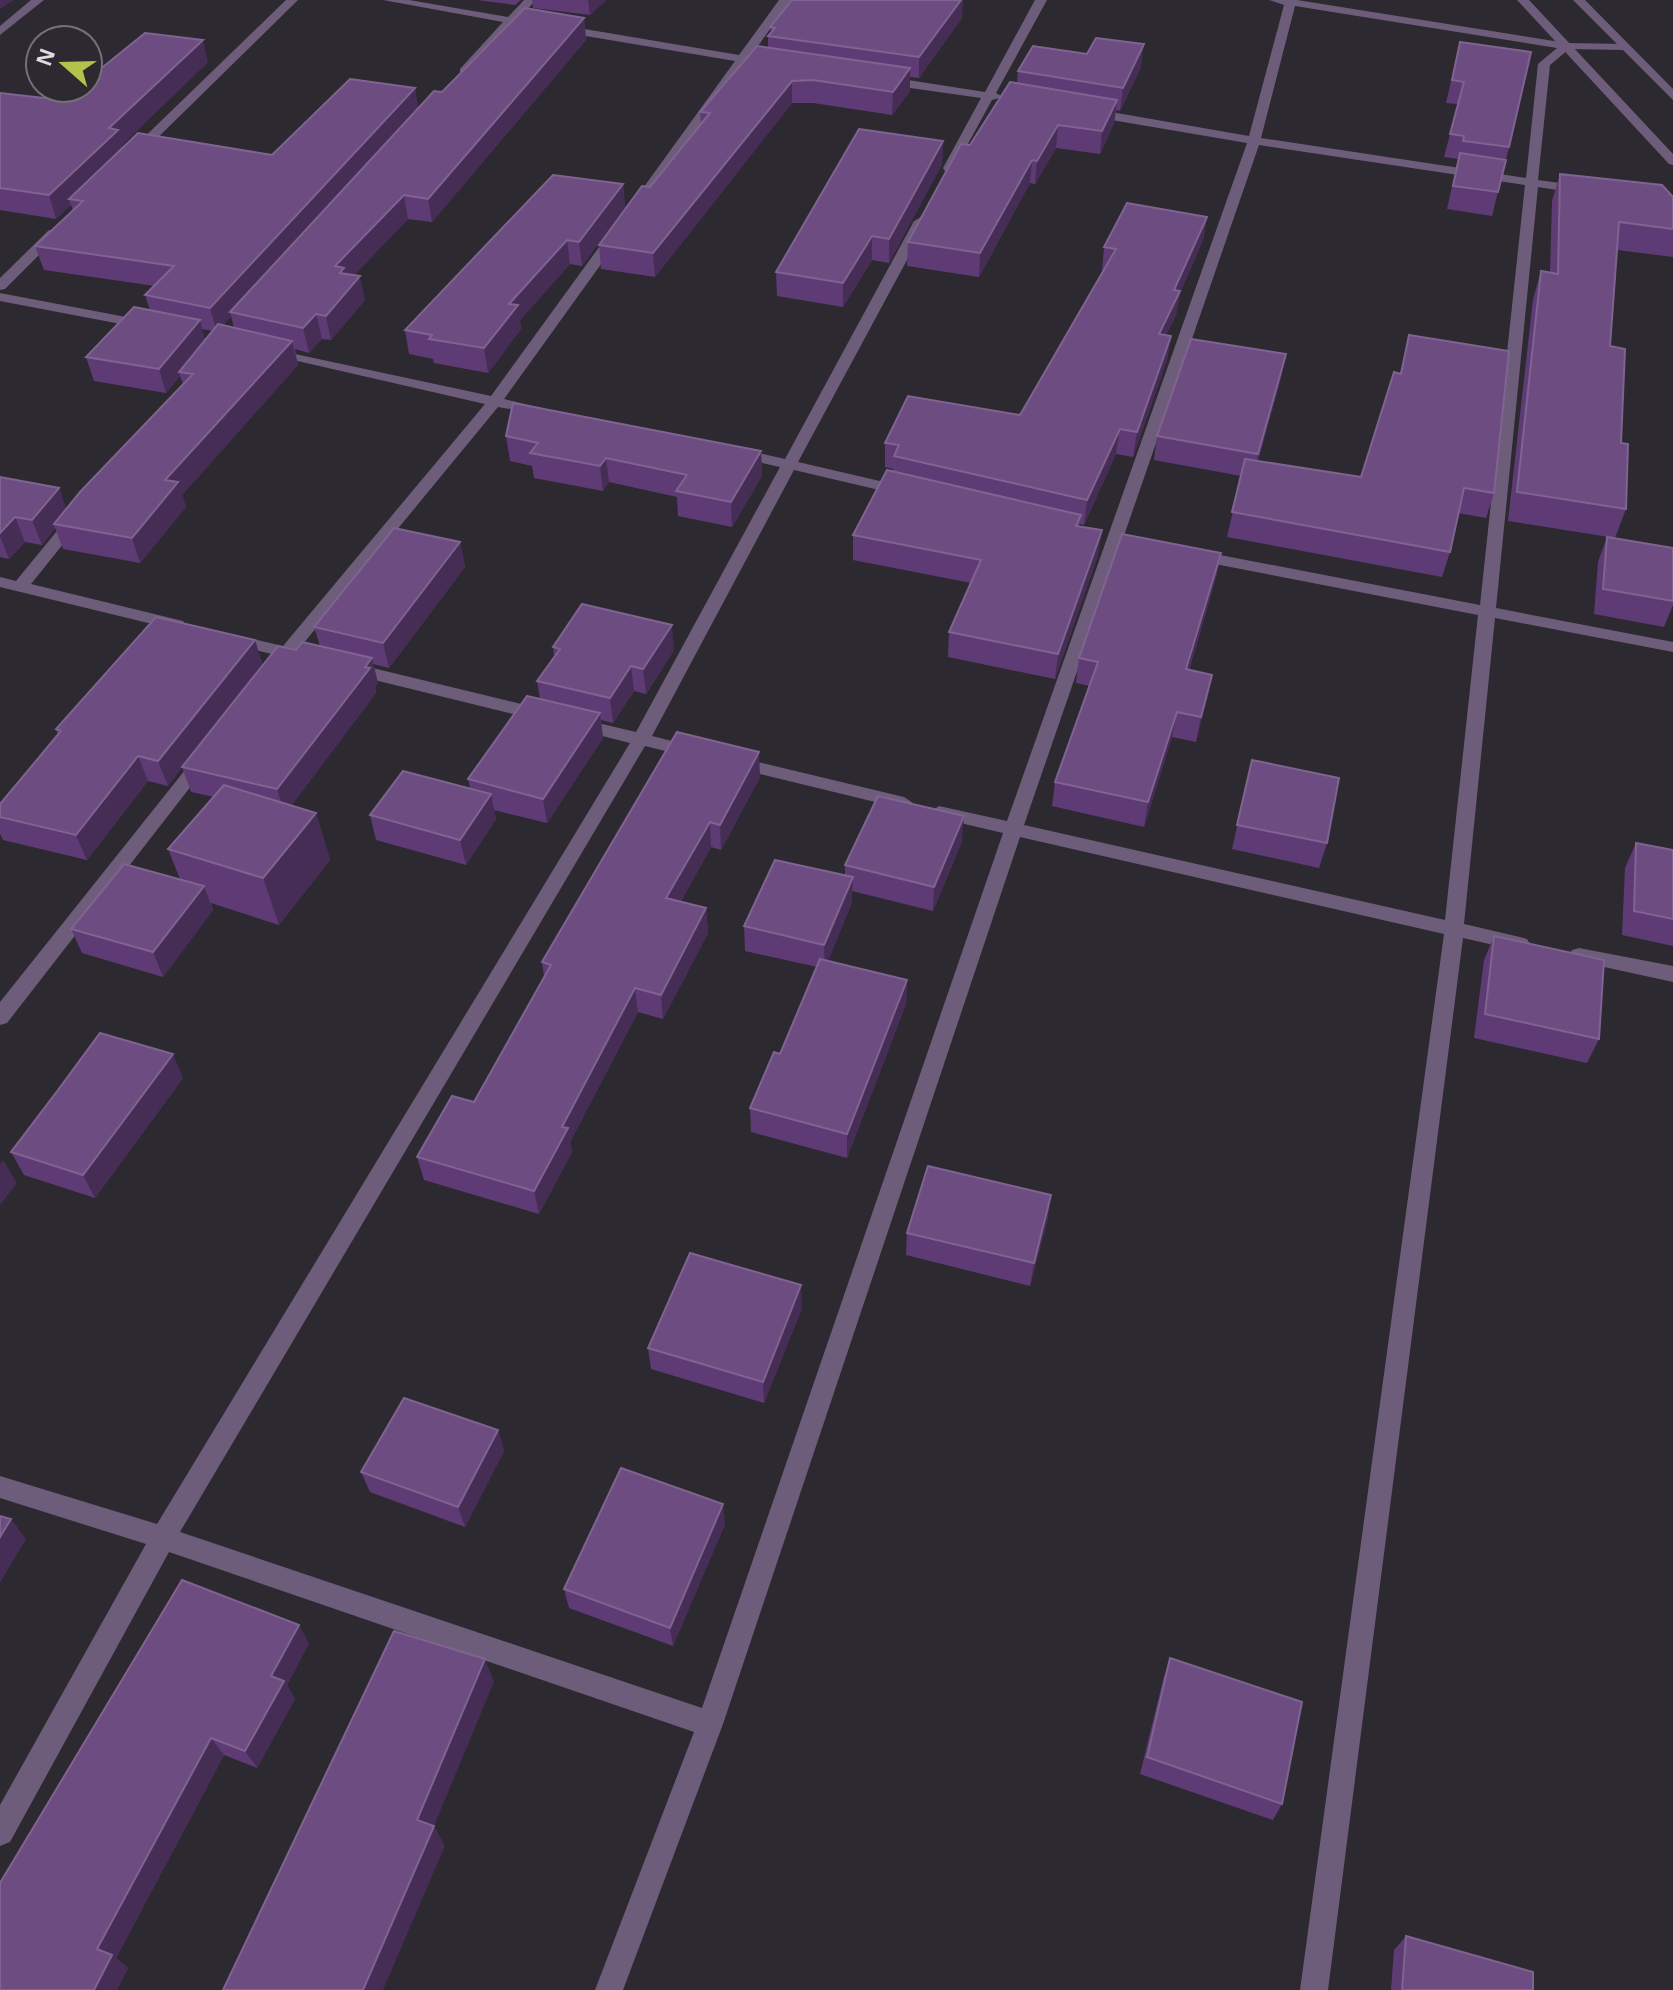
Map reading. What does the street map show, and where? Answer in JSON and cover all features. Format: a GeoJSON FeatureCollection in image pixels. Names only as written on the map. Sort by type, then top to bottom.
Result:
{"type":"FeatureCollection","features":[{"type":"Feature","properties":{"kind":"street"},"geometry":{"type":"LineString","coordinates":[[0,32],[38,0]]}},
{"type":"Feature","properties":{"kind":"street"},"geometry":{"type":"LineString","coordinates":[[124,165],[292,0]]}},
{"type":"Feature","properties":{"kind":"street"},"geometry":{"type":"LineString","coordinates":[[389,0],[789,66]]}},
{"type":"Feature","properties":{"kind":"street"},"geometry":{"type":"LineString","coordinates":[[456,80],[530,0]]}},
{"type":"Feature","properties":{"kind":"street"},"geometry":{"type":"LineString","coordinates":[[267,678],[494,402],[785,0]]}},
{"type":"Feature","properties":{"kind":"street"},"geometry":{"type":"LineString","coordinates":[[0,1832],[163,1538],[641,739],[792,465],[933,198],[996,96],[1041,0]]}},
{"type":"Feature","properties":{"kind":"street"},"geometry":{"type":"LineString","coordinates":[[1523,0],[1673,161]]}},
{"type":"Feature","properties":{"kind":"street"},"geometry":{"type":"LineString","coordinates":[[1579,0],[1673,96]]}},
{"type":"Feature","properties":{"kind":"street"},"geometry":{"type":"LineString","coordinates":[[609,1990],[710,1724],[1013,830],[1254,141],[1285,1],[1566,46],[1625,47]]}},
{"type":"Feature","properties":{"kind":"street"},"geometry":{"type":"LineString","coordinates":[[1314,1990],[1454,930],[1544,64],[1566,46]]}},
{"type":"Feature","properties":{"kind":"street"},"geometry":{"type":"LineString","coordinates":[[865,77],[996,96]]}},
{"type":"Feature","properties":{"kind":"street"},"geometry":{"type":"LineString","coordinates":[[1082,111],[1254,141],[1594,192]]}},
{"type":"Feature","properties":{"kind":"street"},"geometry":{"type":"LineString","coordinates":[[0,286],[67,220]]}},
{"type":"Feature","properties":{"kind":"street"},"geometry":{"type":"LineString","coordinates":[[0,297],[162,328]]}},
{"type":"Feature","properties":{"kind":"street"},"geometry":{"type":"LineString","coordinates":[[252,347],[553,415]]}},
{"type":"Feature","properties":{"kind":"street"},"geometry":{"type":"LineString","coordinates":[[717,449],[915,493]]}},
{"type":"Feature","properties":{"kind":"street"},"geometry":{"type":"LineString","coordinates":[[21,586],[81,512]]}},
{"type":"Feature","properties":{"kind":"street"},"geometry":{"type":"LineString","coordinates":[[1177,552],[1673,647]]}},
{"type":"Feature","properties":{"kind":"street"},"geometry":{"type":"LineString","coordinates":[[0,582],[1013,830],[1532,946]]}},
{"type":"Feature","properties":{"kind":"street"},"geometry":{"type":"LineString","coordinates":[[0,1017],[217,741]]}},
{"type":"Feature","properties":{"kind":"street"},"geometry":{"type":"LineString","coordinates":[[1564,952],[1673,974]]}},
{"type":"Feature","properties":{"kind":"street"},"geometry":{"type":"LineString","coordinates":[[0,1487],[163,1538],[710,1724]]}},
{"type":"Feature","properties":{"kind":"building"},"geometry":{"type":"Polygon","coordinates":[[[792,0],[961,0],[919,57],[768,36],[775,28],[770,27],[792,0]]]}},
{"type":"Feature","properties":{"kind":"building"},"geometry":{"type":"Polygon","coordinates":[[[525,8],[584,18],[428,199],[404,195],[335,266],[344,268],[340,273],[360,276],[326,316],[316,314],[303,328],[230,312],[434,91],[442,92],[525,8]]]}},
{"type":"Feature","properties":{"kind":"building"},"geometry":{"type":"Polygon","coordinates":[[[145,33],[203,40],[109,128],[118,130],[49,195],[0,188],[0,93],[24,96],[24,104],[104,104],[104,66],[145,33]]]}},
{"type":"Feature","properties":{"kind":"building"},"geometry":{"type":"Polygon","coordinates":[[[1096,38],[1144,44],[1123,88],[1018,71],[1033,46],[1087,54],[1096,38]]]}},
{"type":"Feature","properties":{"kind":"building"},"geometry":{"type":"Polygon","coordinates":[[[1460,42],[1531,52],[1509,147],[1463,141],[1464,136],[1450,134],[1464,82],[1452,80],[1460,42]]]}},
{"type":"Feature","properties":{"kind":"building"},"geometry":{"type":"Polygon","coordinates":[[[757,46],[910,68],[893,92],[813,80],[792,81],[653,253],[599,245],[642,186],[650,187],[710,113],[700,112],[757,46]]]}},
{"type":"Feature","properties":{"kind":"building"},"geometry":{"type":"Polygon","coordinates":[[[350,79],[415,88],[210,308],[145,295],[174,266],[35,246],[83,201],[69,199],[138,133],[272,155],[350,79]]]}},
{"type":"Feature","properties":{"kind":"building"},"geometry":{"type":"Polygon","coordinates":[[[1010,82],[1117,100],[1102,131],[1058,125],[1037,161],[1032,160],[980,253],[908,242],[961,144],[970,145],[1010,82]]]}},
{"type":"Feature","properties":{"kind":"building"},"geometry":{"type":"Polygon","coordinates":[[[859,129],[943,141],[889,239],[872,236],[843,283],[776,272],[859,129]]]}},
{"type":"Feature","properties":{"kind":"building"},"geometry":{"type":"Polygon","coordinates":[[[1460,153],[1506,160],[1498,192],[1453,186],[1460,153]]]}},
{"type":"Feature","properties":{"kind":"building"},"geometry":{"type":"Polygon","coordinates":[[[1560,174],[1662,185],[1673,197],[1673,229],[1619,222],[1610,346],[1625,349],[1621,443],[1628,444],[1626,509],[1517,492],[1541,271],[1558,274],[1560,174]]]}},
{"type":"Feature","properties":{"kind":"building"},"geometry":{"type":"Polygon","coordinates":[[[553,175],[623,184],[579,242],[567,240],[509,304],[518,305],[484,348],[429,339],[432,335],[405,330],[553,175]]]}},
{"type":"Feature","properties":{"kind":"building"},"geometry":{"type":"Polygon","coordinates":[[[1127,203],[1207,217],[1174,290],[1180,291],[1159,334],[1171,336],[1137,432],[1120,429],[1087,500],[894,456],[899,445],[885,443],[908,396],[1020,415],[1116,249],[1104,247],[1127,203]]]}},
{"type":"Feature","properties":{"kind":"building"},"geometry":{"type":"Polygon","coordinates":[[[134,307],[200,320],[159,369],[86,357],[134,307]]]}},
{"type":"Feature","properties":{"kind":"building"},"geometry":{"type":"Polygon","coordinates":[[[218,324],[292,341],[165,480],[178,482],[132,538],[54,524],[80,492],[193,374],[179,372],[218,324]]]}},
{"type":"Feature","properties":{"kind":"building"},"geometry":{"type":"Polygon","coordinates":[[[1409,335],[1509,351],[1494,493],[1464,488],[1450,552],[1232,512],[1245,459],[1361,477],[1394,372],[1401,374],[1409,335]]]}},
{"type":"Feature","properties":{"kind":"building"},"geometry":{"type":"Polygon","coordinates":[[[1191,339],[1286,354],[1258,454],[1157,436],[1191,339]]]}},
{"type":"Feature","properties":{"kind":"building"},"geometry":{"type":"Polygon","coordinates":[[[513,403],[761,451],[731,502],[676,491],[687,475],[606,458],[600,466],[530,453],[538,443],[506,436],[513,403]]]}},
{"type":"Feature","properties":{"kind":"building"},"geometry":{"type":"Polygon","coordinates":[[[887,470],[1081,515],[1076,526],[1102,530],[1058,654],[949,632],[981,560],[853,535],[887,470]]]}},
{"type":"Feature","properties":{"kind":"building"},"geometry":{"type":"Polygon","coordinates":[[[0,477],[59,488],[32,520],[15,517],[0,533],[0,477]]]}},
{"type":"Feature","properties":{"kind":"building"},"geometry":{"type":"Polygon","coordinates":[[[394,528],[460,542],[383,643],[314,627],[394,528]]]}},
{"type":"Feature","properties":{"kind":"building"},"geometry":{"type":"Polygon","coordinates":[[[1122,534],[1221,553],[1186,669],[1212,675],[1201,717],[1177,712],[1148,802],[1055,782],[1098,662],[1079,658],[1122,534]]]}},
{"type":"Feature","properties":{"kind":"building"},"geometry":{"type":"Polygon","coordinates":[[[1607,537],[1673,548],[1673,601],[1603,589],[1607,537]]]}},
{"type":"Feature","properties":{"kind":"building"},"geometry":{"type":"Polygon","coordinates":[[[582,604],[672,625],[643,669],[631,666],[610,698],[537,681],[560,649],[553,647],[582,604]]]}},
{"type":"Feature","properties":{"kind":"building"},"geometry":{"type":"Polygon","coordinates":[[[156,617],[255,640],[158,761],[138,756],[76,835],[0,817],[0,804],[61,731],[56,729],[156,617]]]}},
{"type":"Feature","properties":{"kind":"building"},"geometry":{"type":"Polygon","coordinates":[[[302,642],[372,658],[365,667],[370,668],[277,789],[182,767],[278,646],[296,650],[302,642]]]}},
{"type":"Feature","properties":{"kind":"building"},"geometry":{"type":"Polygon","coordinates":[[[527,696],[600,713],[543,799],[468,779],[527,696]]]}},
{"type":"Feature","properties":{"kind":"building"},"geometry":{"type":"Polygon","coordinates":[[[677,732],[759,752],[720,825],[710,822],[666,898],[706,908],[661,995],[635,988],[562,1127],[568,1128],[534,1191],[417,1157],[452,1096],[474,1102],[551,965],[542,962],[677,732]]]}},
{"type":"Feature","properties":{"kind":"building"},"geometry":{"type":"Polygon","coordinates":[[[1252,760],[1339,778],[1327,843],[1237,825],[1252,760]]]}},
{"type":"Feature","properties":{"kind":"building"},"geometry":{"type":"Polygon","coordinates":[[[403,771],[491,794],[460,840],[370,815],[403,771]]]}},
{"type":"Feature","properties":{"kind":"building"},"geometry":{"type":"Polygon","coordinates":[[[224,785],[316,813],[263,878],[168,849],[224,785]]]}},
{"type":"Feature","properties":{"kind":"building"},"geometry":{"type":"Polygon","coordinates":[[[878,796],[964,816],[934,887],[845,865],[878,796]]]}},
{"type":"Feature","properties":{"kind":"building"},"geometry":{"type":"Polygon","coordinates":[[[1636,843],[1673,850],[1673,919],[1634,911],[1636,843]]]}},
{"type":"Feature","properties":{"kind":"building"},"geometry":{"type":"Polygon","coordinates":[[[775,860],[853,877],[824,945],[744,926],[775,860]]]}},
{"type":"Feature","properties":{"kind":"building"},"geometry":{"type":"Polygon","coordinates":[[[124,864],[204,886],[153,952],[71,929],[124,864]]]}},
{"type":"Feature","properties":{"kind":"building"},"geometry":{"type":"Polygon","coordinates":[[[1494,936],[1604,960],[1599,1039],[1485,1014],[1494,936]]]}},
{"type":"Feature","properties":{"kind":"building"},"geometry":{"type":"Polygon","coordinates":[[[820,959],[907,980],[847,1134],[750,1108],[774,1052],[780,1054],[820,959]]]}},
{"type":"Feature","properties":{"kind":"building"},"geometry":{"type":"Polygon","coordinates":[[[100,1033],[173,1054],[83,1175],[11,1152],[58,1090],[100,1033]]]}},
{"type":"Feature","properties":{"kind":"building"},"geometry":{"type":"Polygon","coordinates":[[[928,1166],[1051,1195],[1034,1263],[907,1233],[928,1166]]]}},
{"type":"Feature","properties":{"kind":"building"},"geometry":{"type":"Polygon","coordinates":[[[690,1253],[801,1285],[763,1382],[648,1348],[690,1253]]]}},
{"type":"Feature","properties":{"kind":"building"},"geometry":{"type":"Polygon","coordinates":[[[404,1398],[498,1430],[458,1507],[361,1472],[404,1398]]]}},
{"type":"Feature","properties":{"kind":"building"},"geometry":{"type":"Polygon","coordinates":[[[621,1468],[723,1504],[670,1628],[564,1589],[621,1468]]]}},
{"type":"Feature","properties":{"kind":"building"},"geometry":{"type":"Polygon","coordinates":[[[0,1516],[11,1519],[0,1537],[0,1516]]]}},
{"type":"Feature","properties":{"kind":"building"},"geometry":{"type":"Polygon","coordinates":[[[182,1580],[299,1625],[271,1676],[284,1681],[245,1751],[211,1738],[97,1949],[112,1955],[94,1990],[0,1990],[0,1883],[182,1580]]]}},
{"type":"Feature","properties":{"kind":"building"},"geometry":{"type":"Polygon","coordinates":[[[394,1631],[485,1659],[417,1820],[434,1826],[363,1990],[223,1990],[394,1631]]]}},
{"type":"Feature","properties":{"kind":"building"},"geometry":{"type":"Polygon","coordinates":[[[1170,1658],[1302,1702],[1282,1804],[1147,1757],[1170,1658]]]}},
{"type":"Feature","properties":{"kind":"building"},"geometry":{"type":"Polygon","coordinates":[[[1406,1936],[1533,1972],[1533,1990],[1402,1990],[1406,1936]]]}}]}
